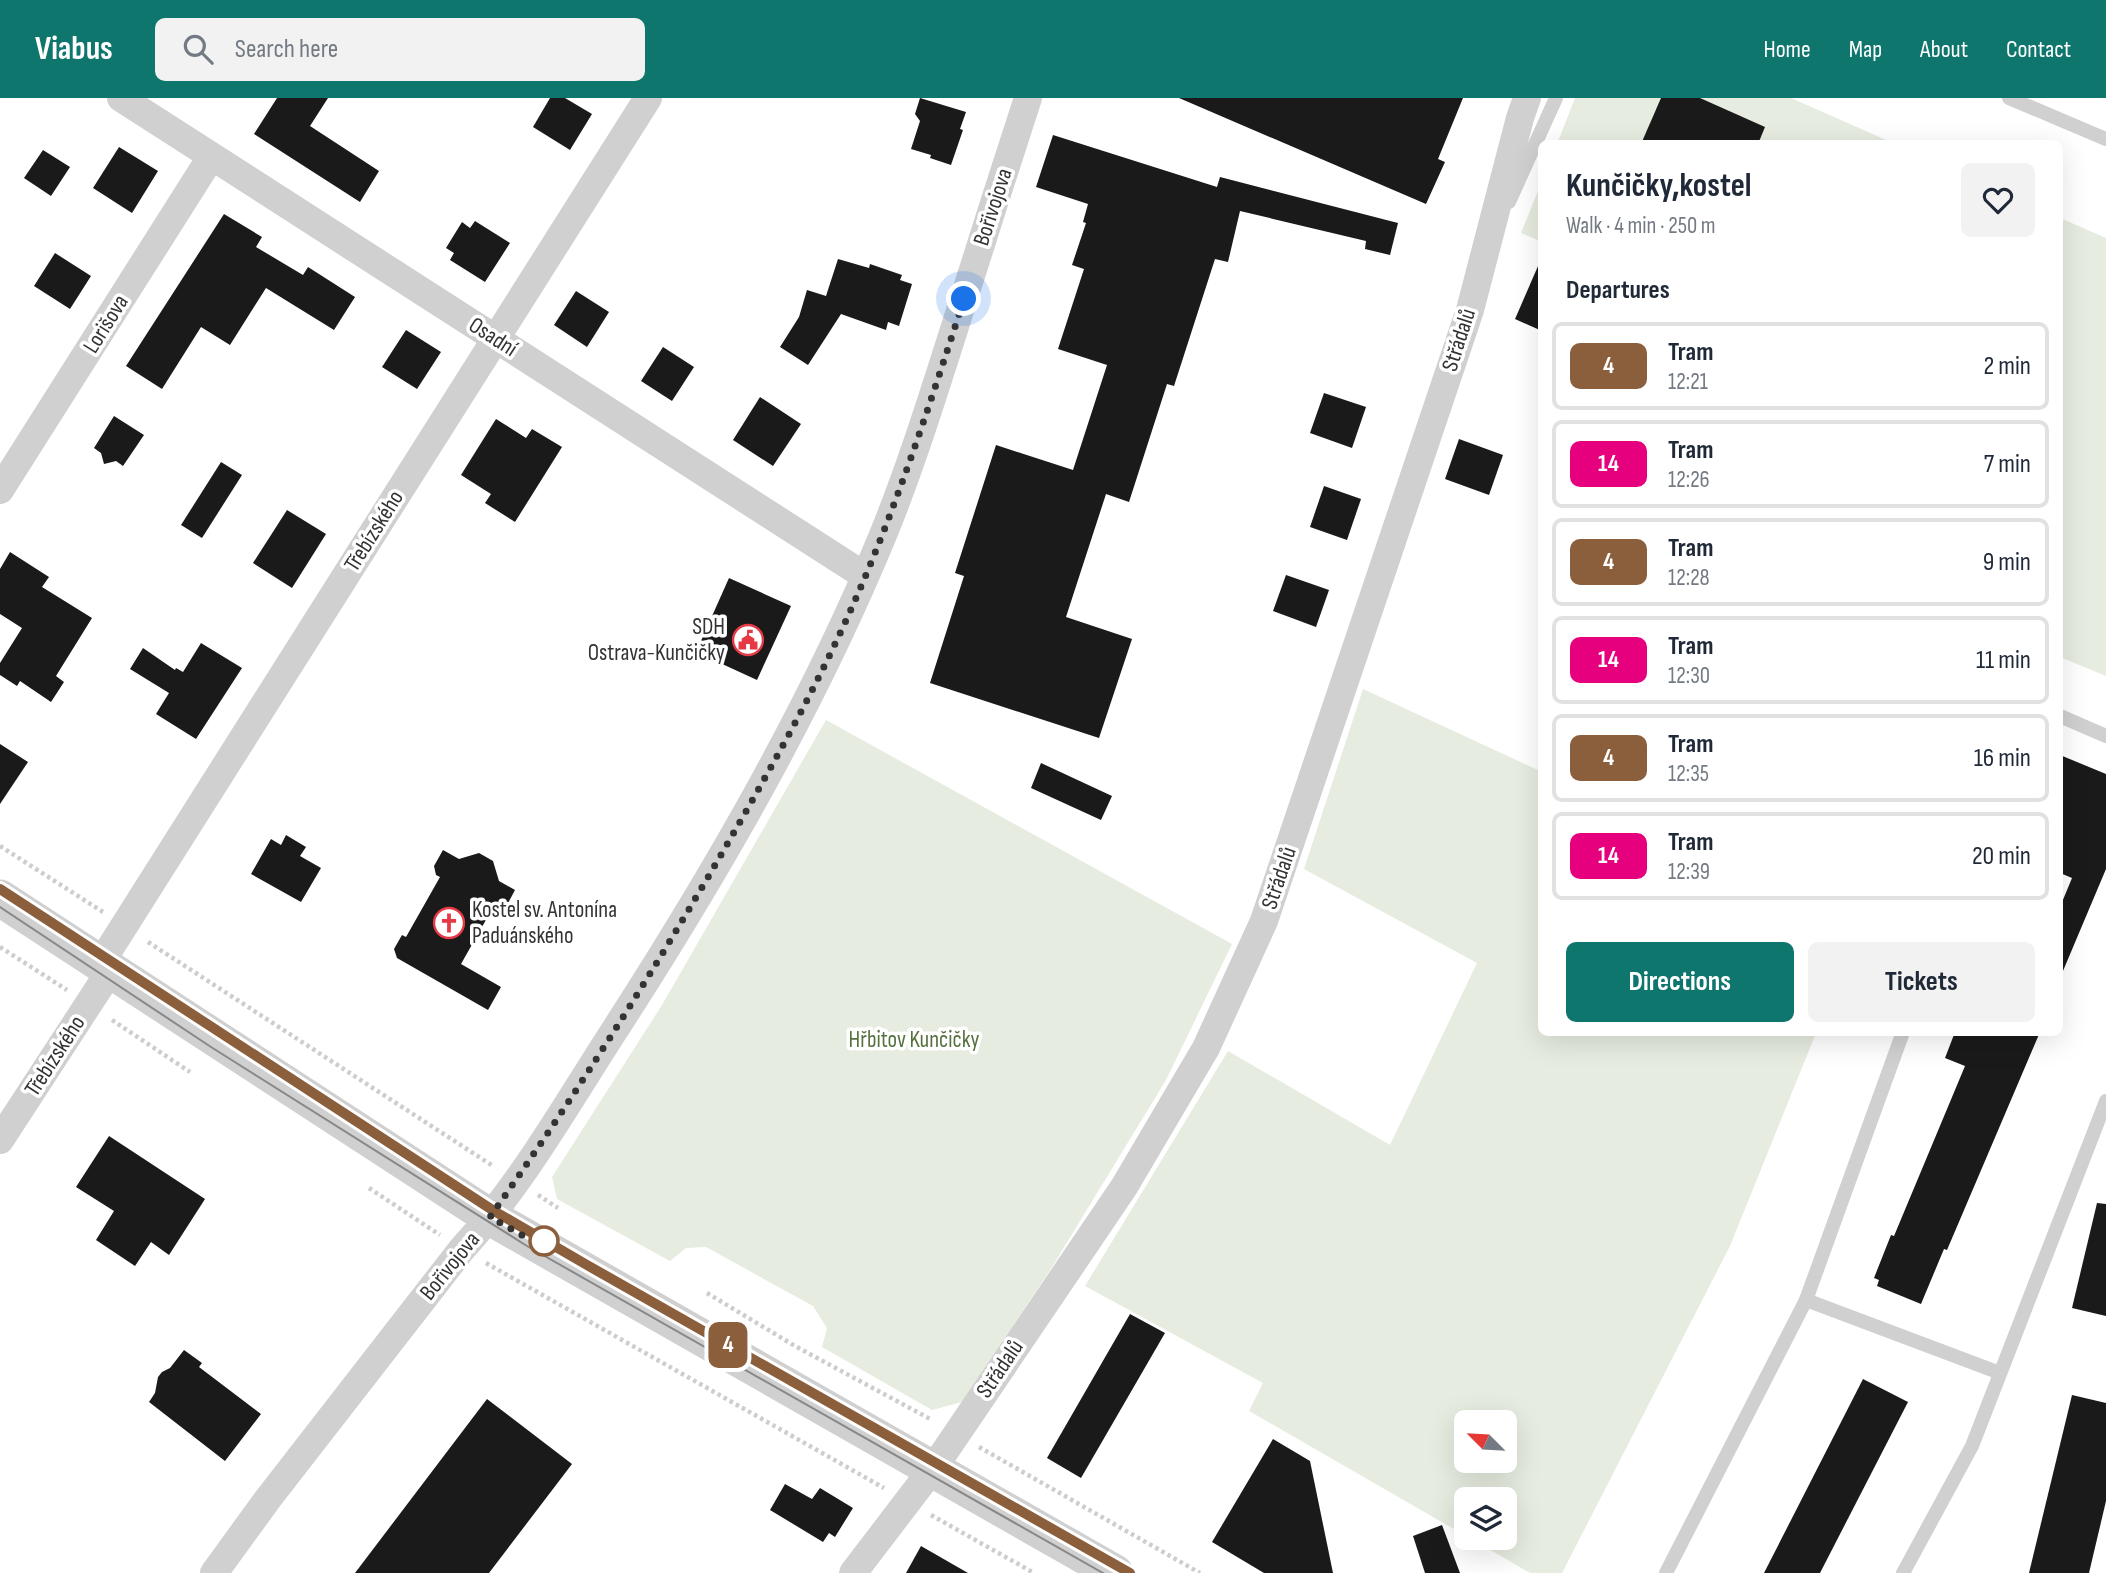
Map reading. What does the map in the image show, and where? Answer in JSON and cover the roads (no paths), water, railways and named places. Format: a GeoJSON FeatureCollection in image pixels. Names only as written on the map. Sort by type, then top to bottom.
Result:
{"type":"FeatureCollection","features":[{"type":"Feature","properties":{"kind":"street","name":"Osadní"},"geometry":{"type":"LineString","coordinates":[[121,98],[865,576]]}},
{"type":"Feature","properties":{"kind":"street","name":"Třebízského"},"geometry":{"type":"LineString","coordinates":[[0,1140],[105,967],[123,926],[648,98]]}},
{"type":"Feature","properties":{"kind":"street","name":"Bořivojova"},"geometry":{"type":"LineString","coordinates":[[214,1573],[267,1500],[516,1181],[665,952],[769,771],[818,678],[884,532],[924,424],[1027,98]]}},
{"type":"Feature","properties":{"kind":"street","name":"Střádalů"},"geometry":{"type":"LineString","coordinates":[[853,1573],[933,1468],[1124,1187],[1206,1048],[1259,932],[1470,310],[1527,98]]}},
{"type":"Feature","properties":{"kind":"street","name":"Lorišova"},"geometry":{"type":"LineString","coordinates":[[0,491],[212,156]]}},
{"type":"Feature","properties":{"kind":"street"},"geometry":{"type":"LineString","coordinates":[[0,898],[490,1217],[1115,1573]]}},
{"type":"Feature","properties":{"kind":"lane"},"geometry":{"type":"LineString","coordinates":[[1483,260],[1556,98]]}},
{"type":"Feature","properties":{"kind":"lane"},"geometry":{"type":"LineString","coordinates":[[2009,98],[2106,139]]}},
{"type":"Feature","properties":{"kind":"lane"},"geometry":{"type":"LineString","coordinates":[[2063,717],[2106,736]]}},
{"type":"Feature","properties":{"kind":"lane"},"geometry":{"type":"LineString","coordinates":[[1666,1573],[1806,1300],[1902,1036]]}},
{"type":"Feature","properties":{"kind":"lane"},"geometry":{"type":"LineString","coordinates":[[1903,1573],[1972,1446],[2106,1101]]}},
{"type":"Feature","properties":{"kind":"lane"},"geometry":{"type":"LineString","coordinates":[[1806,1300],[2000,1373]]}},
{"type":"Feature","properties":{"kind":"tram line"},"geometry":{"type":"LineString","coordinates":[[0,889],[381,1139],[544,1241],[1130,1573]]}},
{"type":"Feature","properties":{"kind":"tram line","name":"4"},"geometry":{"type":"LineString","coordinates":[[0,889],[494,1211],[1130,1573]]}},
{"type":"Feature","properties":{"kind":"tram line"},"geometry":{"type":"LineString","coordinates":[[0,907],[211,1047],[527,1246],[1103,1573]]}},
{"type":"Feature","properties":{"kind":"place","name":"SDH Ostrava-Kunčičky"},"geometry":{"type":"Point","coordinates":[748,640]}},
{"type":"Feature","properties":{"kind":"place","name":"Kostel sv. Antonína Paduánského"},"geometry":{"type":"Point","coordinates":[449,923]}},
{"type":"Feature","properties":{"kind":"park label","name":"Hřbitov Kunčičky"},"geometry":{"type":"Point","coordinates":[914,1040]}}]}
